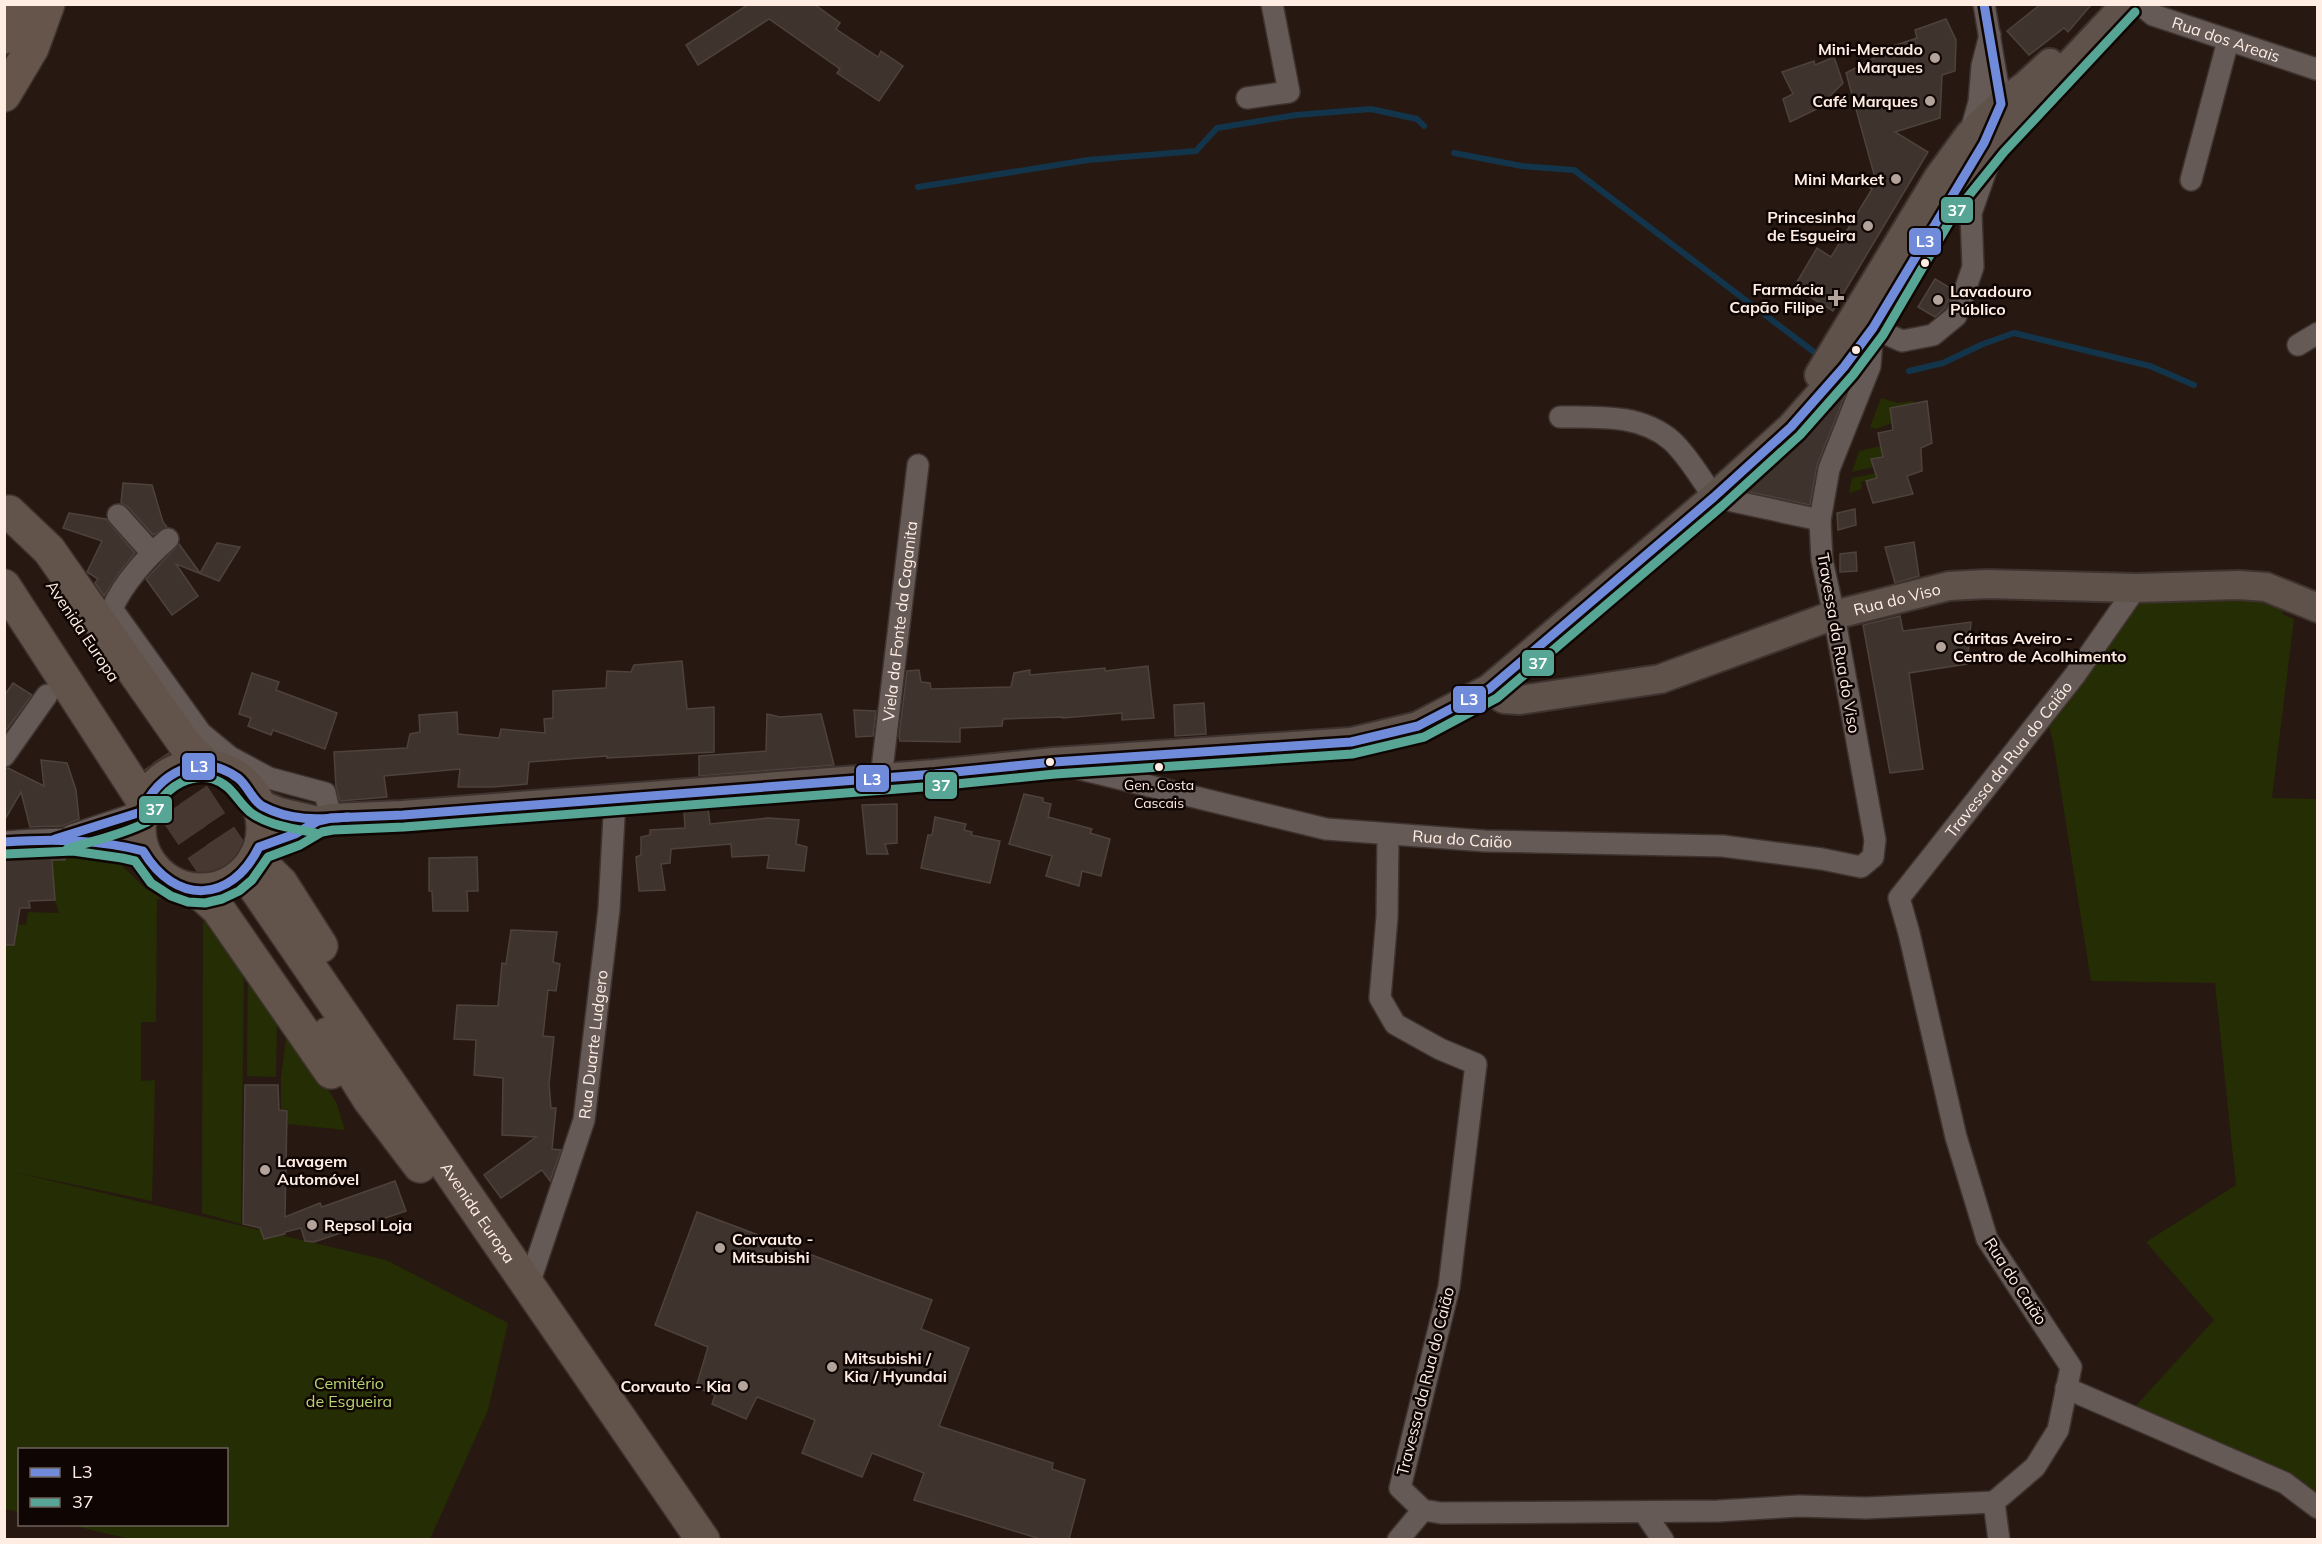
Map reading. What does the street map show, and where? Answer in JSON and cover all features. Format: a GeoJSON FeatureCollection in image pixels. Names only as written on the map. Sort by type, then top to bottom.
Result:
{"type":"FeatureCollection","features":[{"type":"Feature","properties":{"kind":"highway"},"geometry":{"type":"LineString","coordinates":[[4,37],[16,4]]}},
{"type":"Feature","properties":{"kind":"highway"},"geometry":{"type":"LineString","coordinates":[[4,95],[32,48],[48,4]]}},
{"type":"Feature","properties":{"kind":"main road"},"geometry":{"type":"LineString","coordinates":[[1791,427],[1830,356],[1938,178],[2031,94],[2078,36],[2125,4]]}},
{"type":"Feature","properties":{"kind":"main road"},"geometry":{"type":"LineString","coordinates":[[258,802],[315,824],[403,814],[881,778],[1054,762],[1351,742],[1418,726],[1489,689],[1714,497],[1791,427],[1844,367],[1873,328],[2001,104],[2031,94]]}},
{"type":"Feature","properties":{"kind":"main road"},"geometry":{"type":"LineString","coordinates":[[7,509],[49,550],[186,746],[207,766]]}},
{"type":"Feature","properties":{"kind":"main road","name":"Avenida Europa"},"geometry":{"type":"LineString","coordinates":[[7,509],[144,762]]}},
{"type":"Feature","properties":{"kind":"main road","name":"Avenida Europa"},"geometry":{"type":"LineString","coordinates":[[4,561],[144,762]]}},
{"type":"Feature","properties":{"kind":"main road","name":"Rua do Viso"},"geometry":{"type":"LineString","coordinates":[[1489,689],[1504,699],[1520,700],[1641,684],[1692,669],[1834,615],[1949,586],[1987,584],[2136,588],[2239,585],[2266,587],[2318,608]]}},
{"type":"Feature","properties":{"kind":"main road"},"geometry":{"type":"LineString","coordinates":[[4,586],[144,762],[143,807],[139,825],[143,851],[152,867],[165,879],[180,887],[198,891],[217,888],[235,880],[250,867],[379,1036],[377,1087],[330,1071],[218,909],[198,891]]}},
{"type":"Feature","properties":{"kind":"main road"},"geometry":{"type":"LineString","coordinates":[[143,807],[155,786],[170,774],[188,767],[207,766],[228,772],[246,784],[258,802],[263,834],[257,875]]}},
{"type":"Feature","properties":{"kind":"main road"},"geometry":{"type":"LineString","coordinates":[[257,875],[281,865],[288,845],[315,824]]}},
{"type":"Feature","properties":{"kind":"main road"},"geometry":{"type":"LineString","coordinates":[[257,875],[315,824]]}},
{"type":"Feature","properties":{"kind":"main road","name":"Avenida Europa"},"geometry":{"type":"LineString","coordinates":[[257,875],[345,1058],[377,1087],[441,1159],[530,1284],[703,1539]]}},
{"type":"Feature","properties":{"kind":"main road","name":"Avenida Europa"},"geometry":{"type":"LineString","coordinates":[[377,1087],[466,1228],[678,1539]]}},
{"type":"Feature","properties":{"kind":"street"},"geometry":{"type":"LineString","coordinates":[[1247,98],[1289,92],[1272,4]]}},
{"type":"Feature","properties":{"kind":"street"},"geometry":{"type":"LineString","coordinates":[[1873,328],[1902,341],[1933,335],[1956,316],[1973,267],[1971,213],[1982,139],[1979,102],[1989,70],[1990,35],[1984,4]]}},
{"type":"Feature","properties":{"kind":"street","name":"Rua dos Areais"},"geometry":{"type":"LineString","coordinates":[[2140,4],[2153,15],[2316,69]]}},
{"type":"Feature","properties":{"kind":"street"},"geometry":{"type":"LineString","coordinates":[[2191,180],[2228,41]]}},
{"type":"Feature","properties":{"kind":"street"},"geometry":{"type":"LineString","coordinates":[[1989,70],[2031,94]]}},
{"type":"Feature","properties":{"kind":"street"},"geometry":{"type":"LineString","coordinates":[[1944,207],[1984,143],[2001,104],[1989,70]]}},
{"type":"Feature","properties":{"kind":"street","name":"Travessa da Rua do Viso"},"geometry":{"type":"LineString","coordinates":[[1873,328],[1869,366],[1829,469],[1820,520],[1822,560],[1875,840],[1873,857]]}},
{"type":"Feature","properties":{"kind":"street"},"geometry":{"type":"LineString","coordinates":[[2298,345],[2318,333]]}},
{"type":"Feature","properties":{"kind":"street"},"geometry":{"type":"LineString","coordinates":[[1560,417],[1605,417],[1628,420],[1651,427],[1672,441],[1714,497],[1820,520]]}},
{"type":"Feature","properties":{"kind":"street","name":"Viela da Fonte da Caganita"},"geometry":{"type":"LineString","coordinates":[[881,778],[918,465]]}},
{"type":"Feature","properties":{"kind":"street"},"geometry":{"type":"LineString","coordinates":[[118,514],[160,546],[117,599],[112,609],[201,733],[230,757],[269,778],[325,793],[315,824]]}},
{"type":"Feature","properties":{"kind":"street","name":"Travessa da Rua do Caião"},"geometry":{"type":"LineString","coordinates":[[1899,898],[2075,675],[2136,588]]}},
{"type":"Feature","properties":{"kind":"street"},"geometry":{"type":"LineString","coordinates":[[4,756],[47,695]]}},
{"type":"Feature","properties":{"kind":"street"},"geometry":{"type":"LineString","coordinates":[[109,823],[119,805],[122,790],[144,762]]}},
{"type":"Feature","properties":{"kind":"street","name":"Rua do Caião"},"geometry":{"type":"LineString","coordinates":[[1054,762],[1326,829],[1485,841],[1722,846],[1822,859],[1862,867],[1873,857]]}},
{"type":"Feature","properties":{"kind":"street","name":"Rua Duarte Ludgero"},"geometry":{"type":"LineString","coordinates":[[530,1284],[584,1120],[609,909],[615,798]]}},
{"type":"Feature","properties":{"kind":"street"},"geometry":{"type":"LineString","coordinates":[[63,838],[109,823],[143,807]]}},
{"type":"Feature","properties":{"kind":"street","name":"Travessa da Rua do Caião"},"geometry":{"type":"LineString","coordinates":[[1388,834],[1387,917],[1380,998],[1395,1024],[1440,1049],[1476,1064],[1449,1287],[1400,1488],[1423,1510]]}},
{"type":"Feature","properties":{"kind":"street"},"geometry":{"type":"LineString","coordinates":[[4,842],[63,838],[112,842],[143,851]]}},
{"type":"Feature","properties":{"kind":"street","name":"Rua do Caião"},"geometry":{"type":"LineString","coordinates":[[1899,898],[1956,1137],[1987,1239],[2071,1367],[2058,1430],[2035,1467],[1994,1502]]}},
{"type":"Feature","properties":{"kind":"street"},"geometry":{"type":"LineString","coordinates":[[2066,1388],[2285,1483],[2318,1508]]}},
{"type":"Feature","properties":{"kind":"street"},"geometry":{"type":"LineString","coordinates":[[1398,1539],[1423,1510],[1441,1513],[1718,1511],[1799,1506],[1866,1508],[1994,1502],[2000,1539]]}},
{"type":"Feature","properties":{"kind":"street"},"geometry":{"type":"LineString","coordinates":[[1644,1512],[1663,1539]]}},
{"type":"Feature","properties":{"kind":"green space"},"geometry":{"type":"Polygon","coordinates":[[[1881,398],[1898,403],[1913,401],[1913,404],[1892,423],[1876,429],[1870,427],[1881,398]]]}},
{"type":"Feature","properties":{"kind":"green space"},"geometry":{"type":"Polygon","coordinates":[[[1881,446],[1883,457],[1871,459],[1874,467],[1852,472],[1859,451],[1881,446]]]}},
{"type":"Feature","properties":{"kind":"green space"},"geometry":{"type":"Polygon","coordinates":[[[1876,473],[1877,478],[1861,482],[1862,489],[1849,493],[1852,478],[1876,473]]]}},
{"type":"Feature","properties":{"kind":"green space"},"geometry":{"type":"Polygon","coordinates":[[[2266,587],[2284,615],[2294,619],[2272,798],[2317,799],[2317,1506],[2133,1409],[2214,1320],[2146,1242],[2236,1185],[2215,983],[2091,981],[2053,741],[2048,724],[2136,588],[2266,587]]]}},
{"type":"Feature","properties":{"kind":"green space","name":"Cemitério de Esgueira"},"geometry":{"type":"Polygon","coordinates":[[[65,855],[114,858],[145,888],[162,899],[157,899],[156,1022],[141,1022],[141,1081],[155,1080],[152,1201],[14,1172],[386,1260],[508,1323],[488,1410],[430,1539],[134,1540],[75,1526],[228,1526],[228,1448],[18,1448],[18,1512],[5,1509],[4,935],[16,936],[17,924],[26,925],[28,912],[59,913],[55,900],[52,860],[65,855]]]}},
{"type":"Feature","properties":{"kind":"green space"},"geometry":{"type":"Polygon","coordinates":[[[212,919],[244,965],[241,1224],[202,1213],[203,922],[212,919]]]}},
{"type":"Feature","properties":{"kind":"green space"},"geometry":{"type":"Polygon","coordinates":[[[248,969],[277,1019],[276,1077],[247,1076],[248,969]]]}},
{"type":"Feature","properties":{"kind":"green space"},"geometry":{"type":"Polygon","coordinates":[[[294,1038],[336,1102],[345,1130],[288,1124],[288,1110],[281,1109],[281,1077],[286,1039],[294,1038]]]}},
{"type":"Feature","properties":{"kind":"building"},"geometry":{"type":"Polygon","coordinates":[[[749,4],[814,4],[840,23],[836,29],[878,57],[881,51],[903,66],[879,101],[837,73],[840,69],[769,19],[698,65],[686,45],[749,4]]]}},
{"type":"Feature","properties":{"kind":"building"},"geometry":{"type":"Polygon","coordinates":[[[2041,4],[2092,4],[2068,32],[2064,28],[2029,55],[2007,31],[2041,4]]]}},
{"type":"Feature","properties":{"kind":"building"},"geometry":{"type":"Polygon","coordinates":[[[1946,19],[1956,40],[1955,71],[1942,75],[1940,118],[1895,132],[1928,152],[1833,311],[1794,287],[1817,248],[1831,257],[1872,189],[1867,186],[1874,174],[1846,73],[1876,57],[1875,52],[1917,38],[1915,30],[1946,19]]]}},
{"type":"Feature","properties":{"kind":"building"},"geometry":{"type":"Polygon","coordinates":[[[1834,57],[1843,83],[1817,109],[1790,122],[1783,99],[1793,94],[1782,72],[1814,61],[1815,65],[1834,57]]]}},
{"type":"Feature","properties":{"kind":"building","name":"Lavadouro Público"},"geometry":{"type":"Polygon","coordinates":[[[1935,279],[1952,289],[1945,308],[1935,317],[1918,307],[1935,279]]]}},
{"type":"Feature","properties":{"kind":"building"},"geometry":{"type":"Polygon","coordinates":[[[1848,388],[1817,465],[1810,505],[1745,491],[1802,439],[1848,388]]]}},
{"type":"Feature","properties":{"kind":"building"},"geometry":{"type":"Polygon","coordinates":[[[1927,401],[1932,443],[1921,448],[1922,471],[1907,476],[1913,494],[1873,503],[1866,481],[1877,478],[1871,459],[1883,457],[1878,433],[1893,430],[1890,408],[1927,401]]]}},
{"type":"Feature","properties":{"kind":"building"},"geometry":{"type":"Polygon","coordinates":[[[123,483],[152,485],[163,522],[167,527],[153,535],[128,507],[121,503],[123,483]]]}},
{"type":"Feature","properties":{"kind":"building"},"geometry":{"type":"Polygon","coordinates":[[[1855,509],[1856,525],[1838,530],[1837,513],[1855,509]]]}},
{"type":"Feature","properties":{"kind":"building"},"geometry":{"type":"Polygon","coordinates":[[[69,513],[106,519],[135,553],[104,596],[95,583],[98,579],[87,572],[102,541],[63,528],[69,513]]]}},
{"type":"Feature","properties":{"kind":"building"},"geometry":{"type":"Polygon","coordinates":[[[1914,542],[1919,576],[1895,583],[1885,547],[1914,542]]]}},
{"type":"Feature","properties":{"kind":"building"},"geometry":{"type":"Polygon","coordinates":[[[217,543],[240,547],[219,581],[176,564],[198,596],[172,615],[146,579],[179,544],[200,573],[217,543]]]}},
{"type":"Feature","properties":{"kind":"building"},"geometry":{"type":"Polygon","coordinates":[[[1856,552],[1857,571],[1840,572],[1840,554],[1856,552]]]}},
{"type":"Feature","properties":{"kind":"building"},"geometry":{"type":"Polygon","coordinates":[[[1900,616],[1903,631],[1971,622],[1967,664],[1909,673],[1923,769],[1890,773],[1863,625],[1900,616]]]}},
{"type":"Feature","properties":{"kind":"building"},"geometry":{"type":"Polygon","coordinates":[[[682,661],[687,709],[714,707],[714,752],[529,762],[527,784],[493,787],[458,787],[460,769],[384,776],[387,797],[340,801],[336,787],[334,752],[407,748],[410,734],[420,732],[419,715],[457,712],[458,734],[499,738],[501,729],[545,733],[544,719],[553,718],[553,691],[606,688],[607,671],[631,672],[634,665],[682,661]]]}},
{"type":"Feature","properties":{"kind":"building"},"geometry":{"type":"Polygon","coordinates":[[[1148,666],[1154,718],[1122,720],[1122,713],[1063,718],[1003,719],[1002,726],[960,728],[960,742],[900,741],[907,671],[919,670],[921,682],[930,683],[931,689],[1011,687],[1014,673],[1030,670],[1030,675],[1148,666]]]}},
{"type":"Feature","properties":{"kind":"building"},"geometry":{"type":"Polygon","coordinates":[[[252,673],[279,682],[276,690],[337,713],[325,749],[273,730],[271,735],[248,726],[251,718],[239,714],[252,673]]]}},
{"type":"Feature","properties":{"kind":"building"},"geometry":{"type":"Polygon","coordinates":[[[13,683],[32,695],[4,733],[4,696],[13,683]]]}},
{"type":"Feature","properties":{"kind":"building"},"geometry":{"type":"Polygon","coordinates":[[[1204,703],[1206,734],[1175,736],[1174,705],[1204,703]]]}},
{"type":"Feature","properties":{"kind":"building"},"geometry":{"type":"Polygon","coordinates":[[[854,710],[876,711],[873,736],[856,737],[854,710]]]}},
{"type":"Feature","properties":{"kind":"building"},"geometry":{"type":"Polygon","coordinates":[[[767,714],[780,717],[821,714],[834,765],[699,776],[699,756],[766,751],[767,714]]]}},
{"type":"Feature","properties":{"kind":"building"},"geometry":{"type":"Polygon","coordinates":[[[41,760],[67,763],[76,790],[79,819],[63,826],[30,827],[21,792],[4,821],[4,768],[44,786],[41,760]]]}},
{"type":"Feature","properties":{"kind":"building"},"geometry":{"type":"Polygon","coordinates":[[[1024,794],[1043,798],[1043,802],[1051,804],[1048,817],[1092,829],[1090,833],[1110,839],[1101,876],[1082,871],[1079,886],[1046,876],[1052,856],[1009,844],[1024,794]]]}},
{"type":"Feature","properties":{"kind":"building"},"geometry":{"type":"Polygon","coordinates":[[[897,804],[897,843],[885,844],[888,854],[867,854],[862,805],[897,804]]]}},
{"type":"Feature","properties":{"kind":"building"},"geometry":{"type":"Polygon","coordinates":[[[708,808],[710,824],[768,818],[799,820],[796,844],[807,847],[804,871],[767,868],[769,855],[732,857],[731,844],[671,849],[670,863],[661,864],[665,890],[639,891],[636,857],[641,855],[641,837],[650,835],[650,830],[685,828],[684,810],[708,808]]]}},
{"type":"Feature","properties":{"kind":"building"},"geometry":{"type":"Polygon","coordinates":[[[935,817],[966,824],[964,830],[972,832],[971,835],[1000,841],[990,883],[921,868],[928,835],[932,835],[935,817]]]}},
{"type":"Feature","properties":{"kind":"building"},"geometry":{"type":"Polygon","coordinates":[[[65,852],[65,860],[52,860],[55,900],[29,901],[30,908],[20,908],[14,945],[4,945],[4,855],[65,852]]]}},
{"type":"Feature","properties":{"kind":"building"},"geometry":{"type":"Polygon","coordinates":[[[477,857],[478,891],[467,891],[468,911],[433,911],[432,891],[429,891],[429,858],[477,857]]]}},
{"type":"Feature","properties":{"kind":"building"},"geometry":{"type":"Polygon","coordinates":[[[511,930],[557,932],[553,962],[560,964],[556,991],[548,990],[543,1036],[554,1037],[549,1084],[551,1108],[556,1108],[552,1149],[561,1150],[550,1181],[542,1170],[501,1198],[484,1175],[536,1137],[502,1135],[503,1078],[474,1075],[476,1040],[454,1039],[457,1005],[498,1006],[502,963],[506,964],[511,930]]]}},
{"type":"Feature","properties":{"kind":"building"},"geometry":{"type":"Polygon","coordinates":[[[245,1085],[278,1085],[279,1110],[287,1111],[285,1217],[320,1203],[322,1207],[395,1181],[406,1211],[314,1242],[305,1241],[301,1228],[264,1239],[260,1228],[243,1224],[245,1085]]]}},
{"type":"Feature","properties":{"kind":"building","name":"Mitsubishi / Kia / Hyundai"},"geometry":{"type":"Polygon","coordinates":[[[697,1212],[932,1300],[921,1329],[969,1348],[939,1426],[1053,1463],[1052,1469],[1085,1480],[1069,1539],[1040,1539],[914,1500],[924,1473],[872,1453],[862,1477],[802,1453],[815,1420],[757,1397],[746,1419],[712,1404],[715,1395],[696,1387],[708,1347],[655,1325],[697,1212]]]}},
{"type":"Feature","properties":{"kind":"waterway"},"geometry":{"type":"LineString","coordinates":[[918,187],[1088,160],[1196,151],[1217,128],[1296,115],[1371,109],[1417,119],[1424,126]]}},
{"type":"Feature","properties":{"kind":"waterway"},"geometry":{"type":"LineString","coordinates":[[1454,153],[1522,166],[1574,170],[1814,352]]}},
{"type":"Feature","properties":{"kind":"waterway"},"geometry":{"type":"LineString","coordinates":[[1909,371],[1943,363],[1983,344],[2014,333],[2150,366],[2194,385]]}},
{"type":"Feature","properties":{"kind":"tunnel"},"geometry":{"type":"LineString","coordinates":[[166,754],[254,886]]}},
{"type":"Feature","properties":{"kind":"tunnel"},"geometry":{"type":"LineString","coordinates":[[146,768],[235,899]]}},
{"type":"Feature","properties":{"kind":"transit line","name":"L3"},"geometry":{"type":"LineString","coordinates":[[4,842],[74,841],[108,844],[143,851],[156,869],[171,881],[186,888],[202,891],[218,888],[234,879],[247,866],[259,847],[295,834],[318,821],[331,818],[403,815],[935,774],[1054,762],[1351,742],[1418,726],[1489,689],[1714,497],[1791,427],[1844,367],[1873,328],[1984,143],[2001,104],[1984,4]]}},
{"type":"Feature","properties":{"kind":"transit line","name":"37"},"geometry":{"type":"LineString","coordinates":[[5,854],[73,851],[135,861],[151,883],[171,896],[188,902],[205,903],[222,899],[239,891],[252,880],[268,857],[300,845],[322,832],[333,830],[404,827],[936,786],[1055,774],[1352,754],[1424,737],[1497,698],[1722,506],[1800,435],[1853,375],[1883,335],[1954,214],[2004,152],[2135,12]]}},
{"type":"Feature","properties":{"kind":"transit line","name":"L3"},"geometry":{"type":"LineString","coordinates":[[55,839],[141,812],[158,786],[169,777],[195,766],[209,766],[238,778],[262,806],[273,811],[294,817],[315,819],[348,817]]}},
{"type":"Feature","properties":{"kind":"transit line","name":"37"},"geometry":{"type":"LineString","coordinates":[[67,849],[148,822],[168,792],[181,782],[197,778],[213,779],[225,785],[257,817],[281,826],[315,833]]}},
{"type":"Feature","properties":{"kind":"place","name":"Mini-Mercado Marques"},"geometry":{"type":"Point","coordinates":[1935,58]}},
{"type":"Feature","properties":{"kind":"place","name":"Café Marques"},"geometry":{"type":"Point","coordinates":[1930,101]}},
{"type":"Feature","properties":{"kind":"place","name":"Mini Market"},"geometry":{"type":"Point","coordinates":[1896,179]}},
{"type":"Feature","properties":{"kind":"place","name":"Princesinha de Esgueira"},"geometry":{"type":"Point","coordinates":[1868,226]}},
{"type":"Feature","properties":{"kind":"place","name":"Farmácia Capão Filipe"},"geometry":{"type":"Point","coordinates":[1836,298]}},
{"type":"Feature","properties":{"kind":"place","name":"Lavadouro Público"},"geometry":{"type":"Point","coordinates":[1938,300]}},
{"type":"Feature","properties":{"kind":"place","name":"Cáritas Aveiro - Centro de Acolhimento"},"geometry":{"type":"Point","coordinates":[1941,647]}},
{"type":"Feature","properties":{"kind":"place","name":"Gen. Costa Cascais"},"geometry":{"type":"Point","coordinates":[1159,767]}},
{"type":"Feature","properties":{"kind":"place","name":"Lavagem Automóvel"},"geometry":{"type":"Point","coordinates":[265,1170]}},
{"type":"Feature","properties":{"kind":"place","name":"Repsol Loja"},"geometry":{"type":"Point","coordinates":[312,1225]}},
{"type":"Feature","properties":{"kind":"place","name":"Corvauto - Mitsubishi"},"geometry":{"type":"Point","coordinates":[720,1248]}},
{"type":"Feature","properties":{"kind":"place","name":"Mitsubishi / Kia / Hyundai"},"geometry":{"type":"Point","coordinates":[832,1367]}},
{"type":"Feature","properties":{"kind":"place","name":"Corvauto - Kia"},"geometry":{"type":"Point","coordinates":[743,1386]}}]}
